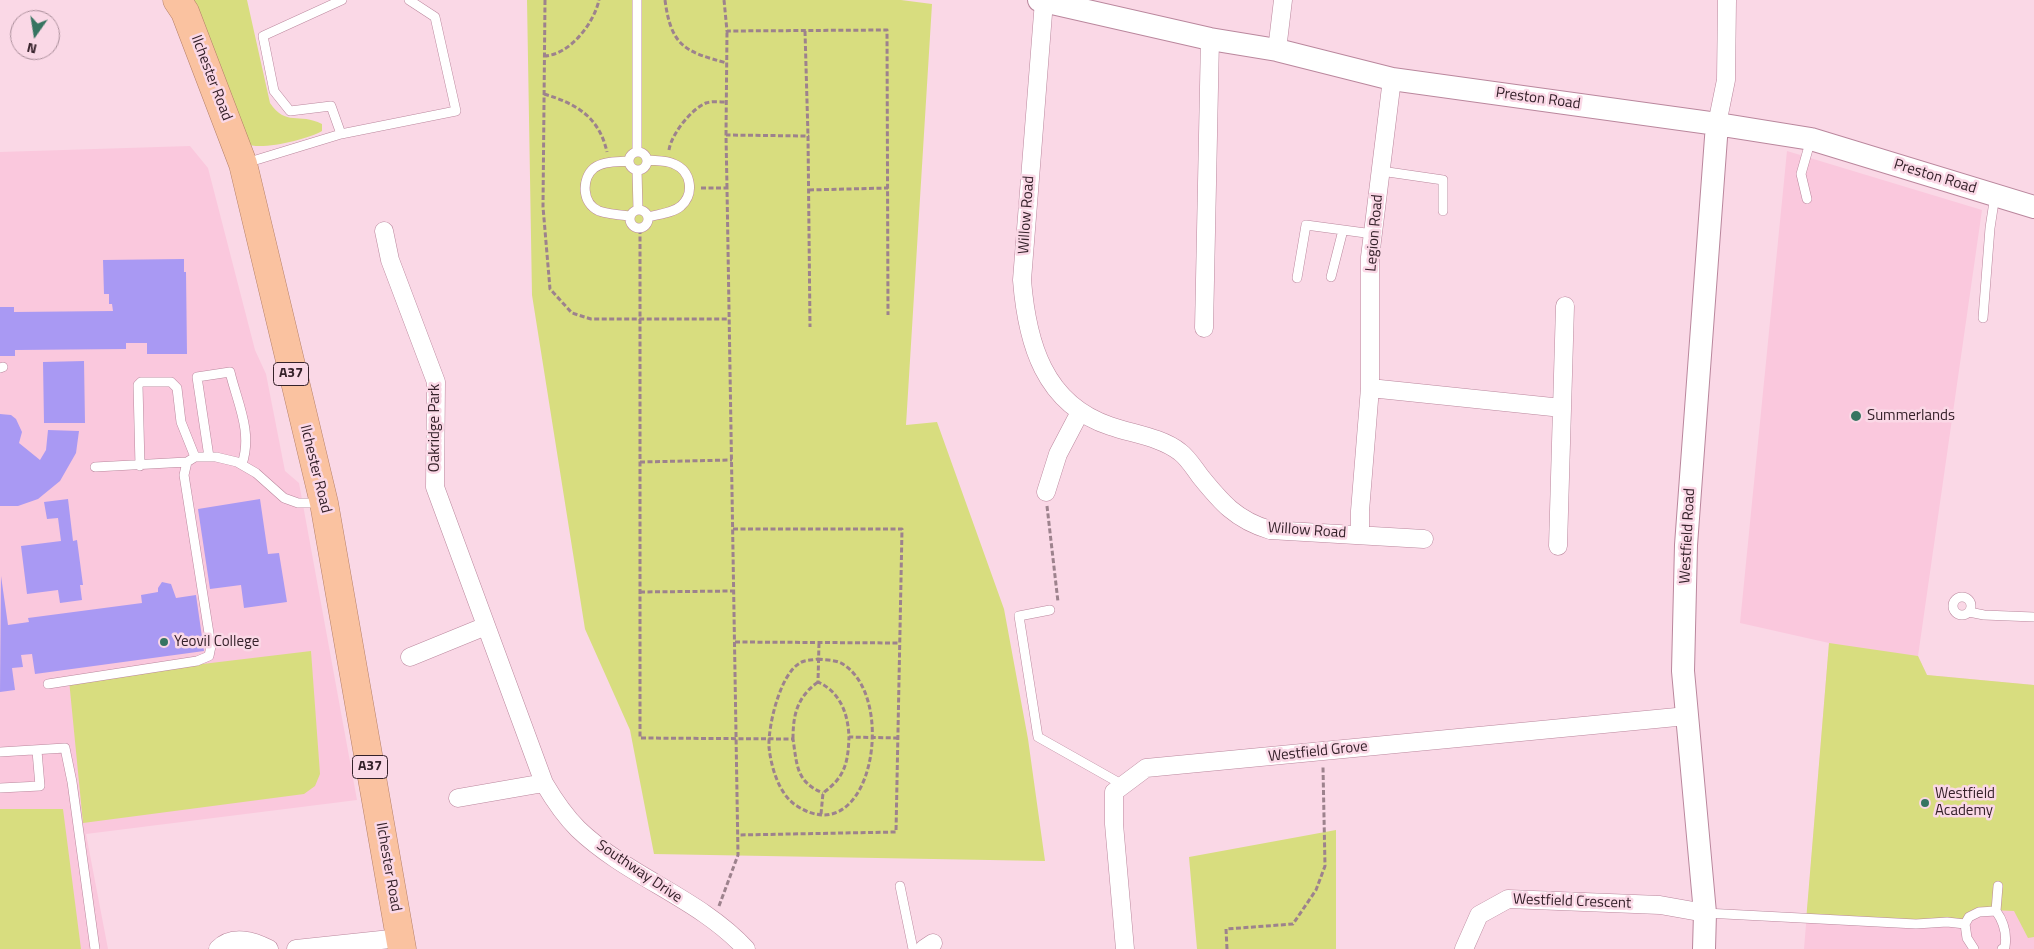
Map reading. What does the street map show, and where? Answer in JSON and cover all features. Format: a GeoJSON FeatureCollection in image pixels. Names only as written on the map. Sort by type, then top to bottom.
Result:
{"type":"FeatureCollection","features":[{"type":"Feature","properties":{"kind":"highway","name":"Ilchester Road"},"geometry":{"type":"LineString","coordinates":[[182,4],[243,164],[324,502],[401,943]]}},
{"type":"Feature","properties":{"kind":"street","name":"Preston Road"},"geometry":{"type":"LineString","coordinates":[[1039,0],[1210,39],[1277,50],[1392,79],[1717,124],[1811,139],[2034,207]]}},
{"type":"Feature","properties":{"kind":"street"},"geometry":{"type":"LineString","coordinates":[[1277,50],[1283,0]]}},
{"type":"Feature","properties":{"kind":"street"},"geometry":{"type":"LineString","coordinates":[[1717,124],[1726,80],[1727,0]]}},
{"type":"Feature","properties":{"kind":"street","name":"Willow Road"},"geometry":{"type":"LineString","coordinates":[[1044,1],[1022,280],[1025,316],[1033,348],[1051,383],[1080,412],[1102,423],[1164,442],[1182,453],[1232,512],[1250,524],[1270,530],[1424,538]]}},
{"type":"Feature","properties":{"kind":"street"},"geometry":{"type":"LineString","coordinates":[[1204,328],[1210,39]]}},
{"type":"Feature","properties":{"kind":"street","name":"Legion Road"},"geometry":{"type":"LineString","coordinates":[[1360,534],[1360,511],[1370,388],[1370,256],[1392,79]]}},
{"type":"Feature","properties":{"kind":"street","name":"Westfield Road"},"geometry":{"type":"LineString","coordinates":[[1704,949],[1706,913],[1683,671],[1686,545],[1717,124]]}},
{"type":"Feature","properties":{"kind":"street","name":"Oakridge Park"},"geometry":{"type":"LineString","coordinates":[[384,230],[390,260],[436,382],[435,487],[486,626]]}},
{"type":"Feature","properties":{"kind":"street"},"geometry":{"type":"LineString","coordinates":[[1558,546],[1565,306]]}},
{"type":"Feature","properties":{"kind":"street"},"geometry":{"type":"LineString","coordinates":[[1370,388],[1562,408]]}},
{"type":"Feature","properties":{"kind":"street"},"geometry":{"type":"LineString","coordinates":[[1046,492],[1058,454],[1080,412]]}},
{"type":"Feature","properties":{"kind":"street"},"geometry":{"type":"LineString","coordinates":[[410,657],[486,626]]}},
{"type":"Feature","properties":{"kind":"street","name":"Southway Drive"},"geometry":{"type":"LineString","coordinates":[[486,626],[544,783],[560,810],[606,852],[713,920],[746,949]]}},
{"type":"Feature","properties":{"kind":"street","name":"Westfield Grove"},"geometry":{"type":"LineString","coordinates":[[1125,949],[1114,824],[1114,792],[1146,768],[1687,716]]}},
{"type":"Feature","properties":{"kind":"street"},"geometry":{"type":"LineString","coordinates":[[458,798],[544,783]]}},
{"type":"Feature","properties":{"kind":"street","name":"Westfield Crescent"},"geometry":{"type":"LineString","coordinates":[[1464,949],[1478,915],[1508,899],[1660,906],[1706,913]]}},
{"type":"Feature","properties":{"kind":"street"},"geometry":{"type":"LineString","coordinates":[[218,949],[224,943],[240,940],[255,942],[269,949]]}},
{"type":"Feature","properties":{"kind":"street","name":"Ilchester Road"},"geometry":{"type":"LineString","coordinates":[[296,949],[401,943]]}},
{"type":"Feature","properties":{"kind":"lane"},"geometry":{"type":"LineString","coordinates":[[341,134],[331,106],[290,111],[274,91],[263,36],[342,0]]}},
{"type":"Feature","properties":{"kind":"lane"},"geometry":{"type":"LineString","coordinates":[[243,164],[341,134],[456,111],[435,17],[409,0]]}},
{"type":"Feature","properties":{"kind":"lane"},"geometry":{"type":"LineString","coordinates":[[637,0],[637,151]]}},
{"type":"Feature","properties":{"kind":"lane"},"geometry":{"type":"LineString","coordinates":[[1807,199],[1801,174],[1811,139]]}},
{"type":"Feature","properties":{"kind":"lane"},"geometry":{"type":"LineString","coordinates":[[637,151],[644,154],[647,160],[644,167],[637,170],[631,167],[628,161],[630,155],[637,151]]}},
{"type":"Feature","properties":{"kind":"lane"},"geometry":{"type":"LineString","coordinates":[[647,160],[668,162],[682,168],[687,176],[689,188],[686,200],[681,206],[674,210],[648,217]]}},
{"type":"Feature","properties":{"kind":"lane"},"geometry":{"type":"LineString","coordinates":[[628,161],[610,163],[594,168],[589,174],[585,190],[587,199],[598,211],[630,216]]}},
{"type":"Feature","properties":{"kind":"lane"},"geometry":{"type":"LineString","coordinates":[[637,170],[638,210]]}},
{"type":"Feature","properties":{"kind":"lane"},"geometry":{"type":"LineString","coordinates":[[1381,171],[1442,180],[1443,211]]}},
{"type":"Feature","properties":{"kind":"lane"},"geometry":{"type":"LineString","coordinates":[[1983,318],[1988,247],[1996,195]]}},
{"type":"Feature","properties":{"kind":"lane"},"geometry":{"type":"LineString","coordinates":[[633,211],[645,212],[648,217],[647,223],[640,229],[632,226],[630,216],[633,211]]}},
{"type":"Feature","properties":{"kind":"lane"},"geometry":{"type":"LineString","coordinates":[[1297,278],[1306,226],[1373,234]]}},
{"type":"Feature","properties":{"kind":"lane"},"geometry":{"type":"LineString","coordinates":[[1331,277],[1343,230]]}},
{"type":"Feature","properties":{"kind":"lane"},"geometry":{"type":"LineString","coordinates":[[209,457],[197,377],[230,372],[236,399],[243,415],[247,448],[242,464]]}},
{"type":"Feature","properties":{"kind":"lane"},"geometry":{"type":"LineString","coordinates":[[48,684],[197,661],[209,656],[211,646],[184,474],[191,459],[181,422],[177,388],[171,382],[142,382],[138,385],[140,466]]}},
{"type":"Feature","properties":{"kind":"lane"},"geometry":{"type":"LineString","coordinates":[[95,467],[140,466],[209,457],[225,458],[242,464],[256,472],[284,498],[298,503],[324,502]]}},
{"type":"Feature","properties":{"kind":"lane"},"geometry":{"type":"LineString","coordinates":[[1050,610],[1019,616],[1038,737],[1123,785]]}},
{"type":"Feature","properties":{"kind":"lane"},"geometry":{"type":"LineString","coordinates":[[1969,612],[1984,615],[2034,617]]}},
{"type":"Feature","properties":{"kind":"lane"},"geometry":{"type":"LineString","coordinates":[[0,752],[65,748],[72,782],[94,949]]}},
{"type":"Feature","properties":{"kind":"lane"},"geometry":{"type":"LineString","coordinates":[[0,788],[40,786],[37,751]]}},
{"type":"Feature","properties":{"kind":"lane"},"geometry":{"type":"LineString","coordinates":[[900,886],[913,949]]}},
{"type":"Feature","properties":{"kind":"lane"},"geometry":{"type":"LineString","coordinates":[[1998,886],[1996,911],[2003,920],[2006,939],[2005,947],[2002,949]]}},
{"type":"Feature","properties":{"kind":"lane"},"geometry":{"type":"LineString","coordinates":[[1974,949],[1967,938],[1964,924],[1968,917],[1978,912],[1996,911]]}},
{"type":"Feature","properties":{"kind":"lane"},"geometry":{"type":"LineString","coordinates":[[1706,913],[1916,924],[1947,922],[1964,924]]}},
{"type":"Feature","properties":{"kind":"path"},"geometry":{"type":"LineString","coordinates":[[544,56],[552,55],[580,37],[596,14],[599,0]]}},
{"type":"Feature","properties":{"kind":"path"},"geometry":{"type":"LineString","coordinates":[[665,0],[667,16],[676,39],[696,55],[727,63]]}},
{"type":"Feature","properties":{"kind":"path"},"geometry":{"type":"LineString","coordinates":[[713,920],[738,855],[726,135],[727,31],[724,0]]}},
{"type":"Feature","properties":{"kind":"path"},"geometry":{"type":"LineString","coordinates":[[727,31],[887,30],[888,315]]}},
{"type":"Feature","properties":{"kind":"path"},"geometry":{"type":"LineString","coordinates":[[805,31],[810,327]]}},
{"type":"Feature","properties":{"kind":"path"},"geometry":{"type":"LineString","coordinates":[[544,94],[564,100],[591,117],[604,137],[610,163]]}},
{"type":"Feature","properties":{"kind":"path"},"geometry":{"type":"LineString","coordinates":[[668,162],[670,142],[685,120],[706,103],[726,102]]}},
{"type":"Feature","properties":{"kind":"path"},"geometry":{"type":"LineString","coordinates":[[726,135],[808,136]]}},
{"type":"Feature","properties":{"kind":"path"},"geometry":{"type":"LineString","coordinates":[[689,188],[727,188]]}},
{"type":"Feature","properties":{"kind":"path"},"geometry":{"type":"LineString","coordinates":[[808,190],[888,188]]}},
{"type":"Feature","properties":{"kind":"path"},"geometry":{"type":"LineString","coordinates":[[640,229],[640,738],[793,739]]}},
{"type":"Feature","properties":{"kind":"path"},"geometry":{"type":"LineString","coordinates":[[640,462],[732,460]]}},
{"type":"Feature","properties":{"kind":"path"},"geometry":{"type":"LineString","coordinates":[[1046,492],[1059,608],[1050,610]]}},
{"type":"Feature","properties":{"kind":"path"},"geometry":{"type":"LineString","coordinates":[[733,529],[902,529],[896,832],[738,835]]}},
{"type":"Feature","properties":{"kind":"path"},"geometry":{"type":"LineString","coordinates":[[640,592],[734,591]]}},
{"type":"Feature","properties":{"kind":"path"},"geometry":{"type":"LineString","coordinates":[[735,642],[900,643]]}},
{"type":"Feature","properties":{"kind":"path"},"geometry":{"type":"LineString","coordinates":[[818,682],[819,643]]}},
{"type":"Feature","properties":{"kind":"path"},"geometry":{"type":"LineString","coordinates":[[818,659],[840,663],[857,679],[870,708],[871,761],[861,789],[844,810],[809,814],[788,801],[770,760],[769,738],[773,710],[786,680],[799,663],[818,659]]}},
{"type":"Feature","properties":{"kind":"path"},"geometry":{"type":"LineString","coordinates":[[818,682],[830,688],[842,704],[848,723],[849,737],[848,759],[836,783],[822,793]]}},
{"type":"Feature","properties":{"kind":"path"},"geometry":{"type":"LineString","coordinates":[[818,682],[807,690],[798,703],[793,718],[793,739],[800,775],[808,787],[822,793]]}},
{"type":"Feature","properties":{"kind":"path"},"geometry":{"type":"LineString","coordinates":[[849,737],[898,738]]}},
{"type":"Feature","properties":{"kind":"path"},"geometry":{"type":"LineString","coordinates":[[1228,949],[1226,929],[1293,924],[1316,890],[1325,866],[1322,751]]}},
{"type":"Feature","properties":{"kind":"path"},"geometry":{"type":"LineString","coordinates":[[821,814],[822,793]]}},
{"type":"Feature","properties":{"kind":"shaded area","name":"Yeovil College"},"geometry":{"type":"Polygon","coordinates":[[[190,146],[208,168],[255,350],[266,374],[285,471],[299,483],[357,800],[86,834],[108,949],[0,949],[0,152],[190,146]]]}},
{"type":"Feature","properties":{"kind":"shaded area"},"geometry":{"type":"Polygon","coordinates":[[[1787,151],[1982,210],[1918,656],[1927,675],[2034,685],[2034,949],[1804,949],[1829,643],[1740,623],[1787,151]]]}},
{"type":"Feature","properties":{"kind":"green space"},"geometry":{"type":"Polygon","coordinates":[[[194,0],[247,0],[270,103],[282,115],[322,124],[322,131],[307,137],[273,145],[253,146],[247,144],[194,0]]]}},
{"type":"Feature","properties":{"kind":"green space"},"geometry":{"type":"Polygon","coordinates":[[[527,0],[901,0],[932,4],[906,425],[937,422],[1004,609],[1028,739],[1045,861],[654,854],[630,730],[585,629],[532,295],[527,0]]]}},
{"type":"Feature","properties":{"kind":"green space","name":"Westfield Academy"},"geometry":{"type":"Polygon","coordinates":[[[1829,643],[1918,656],[1927,675],[2034,685],[2034,937],[2028,938],[2014,911],[1990,910],[1965,924],[1806,921],[1829,643]]]}},
{"type":"Feature","properties":{"kind":"green space"},"geometry":{"type":"Polygon","coordinates":[[[311,651],[320,774],[315,786],[304,794],[83,823],[69,680],[311,651]]]}},
{"type":"Feature","properties":{"kind":"green space"},"geometry":{"type":"Polygon","coordinates":[[[0,809],[63,809],[81,949],[0,949],[0,809]]]}},
{"type":"Feature","properties":{"kind":"green space"},"geometry":{"type":"Polygon","coordinates":[[[1336,830],[1336,949],[1197,949],[1189,857],[1336,830]]]}},
{"type":"Feature","properties":{"kind":"building"},"geometry":{"type":"Polygon","coordinates":[[[184,259],[184,272],[186,272],[187,354],[147,354],[147,343],[126,343],[126,349],[15,350],[15,356],[0,356],[0,307],[14,307],[14,312],[113,311],[112,304],[109,304],[109,294],[104,294],[103,260],[184,259]]]}},
{"type":"Feature","properties":{"kind":"building"},"geometry":{"type":"Polygon","coordinates":[[[84,361],[85,423],[44,423],[43,362],[84,361]]]}},
{"type":"Feature","properties":{"kind":"building"},"geometry":{"type":"Polygon","coordinates":[[[0,414],[11,415],[16,419],[22,432],[19,443],[40,460],[46,450],[48,430],[79,431],[76,453],[60,481],[38,499],[18,506],[0,506],[0,414]]]}},
{"type":"Feature","properties":{"kind":"building"},"geometry":{"type":"Polygon","coordinates":[[[68,499],[73,541],[77,540],[83,585],[80,585],[82,600],[60,603],[58,590],[27,594],[21,546],[61,541],[58,518],[47,519],[44,502],[68,499]]]}},
{"type":"Feature","properties":{"kind":"building"},"geometry":{"type":"Polygon","coordinates":[[[260,499],[268,554],[279,553],[287,602],[244,608],[241,585],[210,589],[198,509],[260,499]]]}},
{"type":"Feature","properties":{"kind":"building"},"geometry":{"type":"Polygon","coordinates":[[[1,576],[8,625],[29,622],[28,618],[142,603],[141,595],[158,592],[162,582],[171,584],[176,598],[196,595],[204,651],[35,674],[32,654],[21,655],[23,667],[12,668],[15,690],[0,692],[1,576]]]}},
{"type":"Feature","properties":{"kind":"place","name":"Summerlands"},"geometry":{"type":"Point","coordinates":[1856,416]}},
{"type":"Feature","properties":{"kind":"place","name":"Yeovil College"},"geometry":{"type":"Point","coordinates":[164,642]}},
{"type":"Feature","properties":{"kind":"place","name":"Westfield Academy"},"geometry":{"type":"Point","coordinates":[1925,803]}}]}
